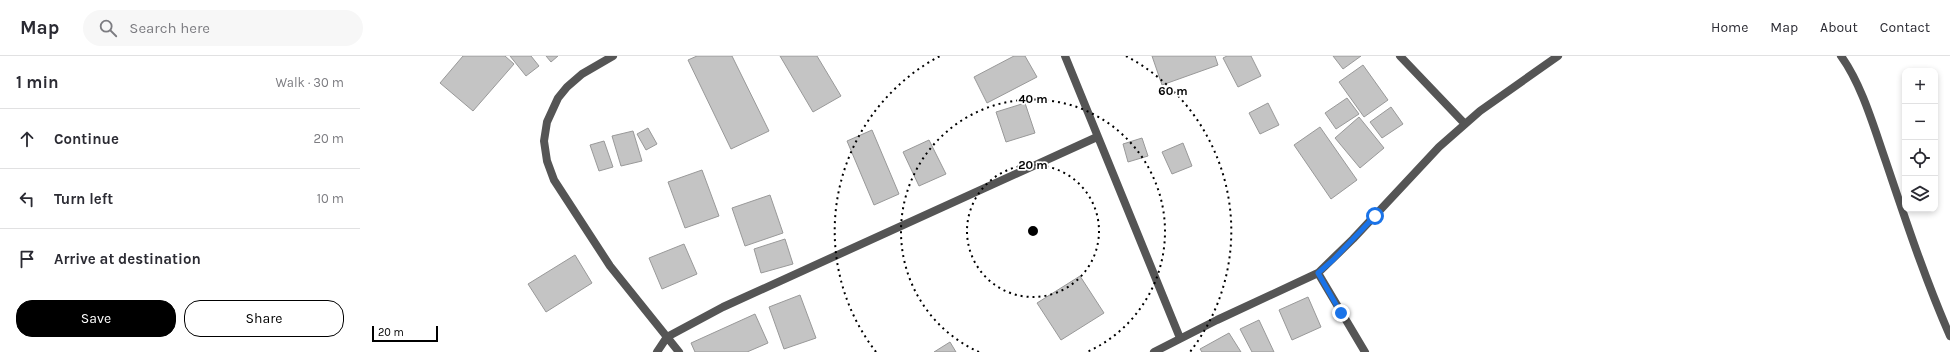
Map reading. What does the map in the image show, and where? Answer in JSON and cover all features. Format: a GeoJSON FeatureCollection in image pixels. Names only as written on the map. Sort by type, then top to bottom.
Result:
{"type":"FeatureCollection","features":[{"type":"Feature","properties":{"kind":"street"},"geometry":{"type":"LineString","coordinates":[[613,56],[582,74],[567,87],[558,98],[547,122],[544,141],[547,161],[554,180],[610,266],[679,352]]}},
{"type":"Feature","properties":{"kind":"street"},"geometry":{"type":"LineString","coordinates":[[1065,56],[1180,338]]}},
{"type":"Feature","properties":{"kind":"street"},"geometry":{"type":"LineString","coordinates":[[1400,56],[1465,124]]}},
{"type":"Feature","properties":{"kind":"street"},"geometry":{"type":"LineString","coordinates":[[1154,352],[1180,338],[1318,273],[1359,233],[1438,147],[1480,111],[1558,56]]}},
{"type":"Feature","properties":{"kind":"street"},"geometry":{"type":"LineString","coordinates":[[1841,56],[1848,65],[1871,118],[1921,264],[1950,336]]}},
{"type":"Feature","properties":{"kind":"street"},"geometry":{"type":"LineString","coordinates":[[657,352],[666,337],[723,307],[1097,136]]}},
{"type":"Feature","properties":{"kind":"street"},"geometry":{"type":"LineString","coordinates":[[1318,273],[1365,352]]}},
{"type":"Feature","properties":{"kind":"building"},"geometry":{"type":"Polygon","coordinates":[[[463,56],[505,56],[514,64],[473,111],[440,83],[463,56]]]}},
{"type":"Feature","properties":{"kind":"building"},"geometry":{"type":"Polygon","coordinates":[[[510,56],[531,56],[539,66],[526,76],[510,56]]]}},
{"type":"Feature","properties":{"kind":"building"},"geometry":{"type":"Polygon","coordinates":[[[546,56],[558,56],[551,62],[546,56]]]}},
{"type":"Feature","properties":{"kind":"building"},"geometry":{"type":"Polygon","coordinates":[[[697,56],[732,56],[769,131],[731,149],[688,60],[697,56]]]}},
{"type":"Feature","properties":{"kind":"building"},"geometry":{"type":"Polygon","coordinates":[[[780,56],[817,56],[841,96],[813,112],[780,56]]]}},
{"type":"Feature","properties":{"kind":"building"},"geometry":{"type":"Polygon","coordinates":[[[1014,56],[1025,56],[1037,77],[987,103],[974,77],[1014,56]]]}},
{"type":"Feature","properties":{"kind":"building"},"geometry":{"type":"Polygon","coordinates":[[[1152,56],[1215,56],[1218,65],[1162,85],[1152,56]]]}},
{"type":"Feature","properties":{"kind":"building"},"geometry":{"type":"Polygon","coordinates":[[[1227,56],[1251,56],[1261,76],[1238,87],[1223,58],[1227,56]]]}},
{"type":"Feature","properties":{"kind":"building"},"geometry":{"type":"Polygon","coordinates":[[[1333,56],[1361,56],[1343,69],[1333,56]]]}},
{"type":"Feature","properties":{"kind":"building"},"geometry":{"type":"Polygon","coordinates":[[[1363,65],[1388,100],[1364,117],[1339,82],[1363,65]]]}},
{"type":"Feature","properties":{"kind":"building"},"geometry":{"type":"Polygon","coordinates":[[[1347,98],[1359,114],[1336,129],[1325,113],[1347,98]]]}},
{"type":"Feature","properties":{"kind":"building"},"geometry":{"type":"Polygon","coordinates":[[[1025,103],[1035,133],[1006,142],[996,112],[1025,103]]]}},
{"type":"Feature","properties":{"kind":"building"},"geometry":{"type":"Polygon","coordinates":[[[1268,103],[1279,125],[1260,134],[1249,113],[1268,103]]]}},
{"type":"Feature","properties":{"kind":"building"},"geometry":{"type":"Polygon","coordinates":[[[1391,107],[1403,124],[1382,138],[1370,122],[1391,107]]]}},
{"type":"Feature","properties":{"kind":"building"},"geometry":{"type":"Polygon","coordinates":[[[1359,117],[1384,148],[1360,168],[1335,138],[1359,117]]]}},
{"type":"Feature","properties":{"kind":"building"},"geometry":{"type":"Polygon","coordinates":[[[1320,127],[1357,180],[1331,199],[1294,145],[1320,127]]]}},
{"type":"Feature","properties":{"kind":"building"},"geometry":{"type":"Polygon","coordinates":[[[648,128],[657,144],[646,150],[637,134],[648,128]]]}},
{"type":"Feature","properties":{"kind":"building"},"geometry":{"type":"Polygon","coordinates":[[[872,130],[899,194],[874,205],[847,141],[872,130]]]}},
{"type":"Feature","properties":{"kind":"building"},"geometry":{"type":"Polygon","coordinates":[[[633,131],[642,161],[621,166],[612,136],[633,131]]]}},
{"type":"Feature","properties":{"kind":"building"},"geometry":{"type":"Polygon","coordinates":[[[1142,138],[1148,156],[1128,162],[1123,144],[1142,138]]]}},
{"type":"Feature","properties":{"kind":"building"},"geometry":{"type":"Polygon","coordinates":[[[929,140],[946,174],[919,186],[903,152],[929,140]]]}},
{"type":"Feature","properties":{"kind":"building"},"geometry":{"type":"Polygon","coordinates":[[[604,141],[613,167],[599,171],[590,145],[604,141]]]}},
{"type":"Feature","properties":{"kind":"building"},"geometry":{"type":"Polygon","coordinates":[[[1183,143],[1192,166],[1172,174],[1162,152],[1183,143]]]}},
{"type":"Feature","properties":{"kind":"building"},"geometry":{"type":"Polygon","coordinates":[[[702,170],[719,216],[685,228],[668,182],[702,170]]]}},
{"type":"Feature","properties":{"kind":"building"},"geometry":{"type":"Polygon","coordinates":[[[770,195],[783,233],[745,246],[732,208],[770,195]]]}},
{"type":"Feature","properties":{"kind":"building"},"geometry":{"type":"Polygon","coordinates":[[[785,239],[793,264],[761,273],[754,249],[785,239]]]}},
{"type":"Feature","properties":{"kind":"building"},"geometry":{"type":"Polygon","coordinates":[[[684,244],[697,274],[662,289],[649,258],[684,244]]]}},
{"type":"Feature","properties":{"kind":"building"},"geometry":{"type":"Polygon","coordinates":[[[575,255],[592,283],[546,312],[528,284],[575,255]]]}},
{"type":"Feature","properties":{"kind":"building"},"geometry":{"type":"Polygon","coordinates":[[[1080,276],[1104,313],[1061,340],[1037,303],[1080,276]]]}},
{"type":"Feature","properties":{"kind":"building"},"geometry":{"type":"Polygon","coordinates":[[[800,295],[816,338],[784,349],[769,307],[800,295]]]}},
{"type":"Feature","properties":{"kind":"building"},"geometry":{"type":"Polygon","coordinates":[[[1308,297],[1321,327],[1292,340],[1279,310],[1308,297]]]}},
{"type":"Feature","properties":{"kind":"building"},"geometry":{"type":"Polygon","coordinates":[[[755,314],[768,343],[747,352],[695,352],[691,343],[755,314]]]}},
{"type":"Feature","properties":{"kind":"building"},"geometry":{"type":"Polygon","coordinates":[[[1259,320],[1274,352],[1252,352],[1240,329],[1259,320]]]}},
{"type":"Feature","properties":{"kind":"building"},"geometry":{"type":"Polygon","coordinates":[[[1229,333],[1241,352],[1202,352],[1200,349],[1229,333]]]}},
{"type":"Feature","properties":{"kind":"building"},"geometry":{"type":"Polygon","coordinates":[[[950,342],[956,352],[934,352],[950,342]]]}},
{"type":"Feature","properties":{"kind":"route"},"geometry":{"type":"LineString","coordinates":[[1341,313],[1318,273],[1333,260],[1375,216]]}}]}
